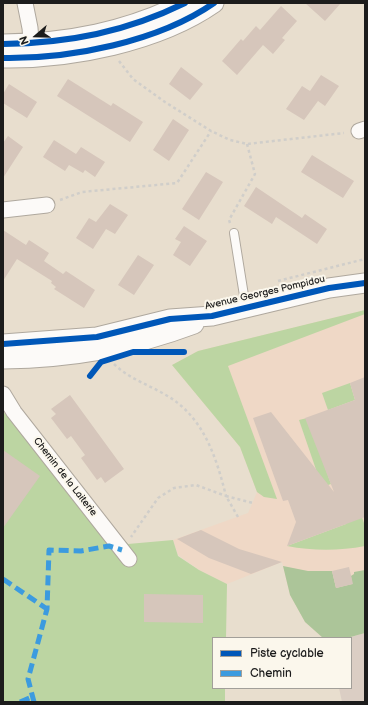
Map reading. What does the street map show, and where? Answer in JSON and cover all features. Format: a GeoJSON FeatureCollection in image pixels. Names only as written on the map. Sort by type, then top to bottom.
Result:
{"type":"FeatureCollection","features":[{"type":"Feature","properties":{"kind":"street"},"geometry":{"type":"LineString","coordinates":[[25,3],[32,51]]}},
{"type":"Feature","properties":{"kind":"street"},"geometry":{"type":"LineString","coordinates":[[3,58],[93,36],[161,15],[186,3]]}},
{"type":"Feature","properties":{"kind":"street"},"geometry":{"type":"LineString","coordinates":[[3,44],[32,51],[90,51],[131,40],[169,26],[209,4]]}},
{"type":"Feature","properties":{"kind":"street"},"geometry":{"type":"LineString","coordinates":[[3,210],[47,205]]}},
{"type":"Feature","properties":{"kind":"street","name":"Avenue Georges Pompidou"},"geometry":{"type":"LineString","coordinates":[[329,288],[365,273]]}},
{"type":"Feature","properties":{"kind":"street","name":"Avenue Georges Pompidou"},"geometry":{"type":"LineString","coordinates":[[3,359],[50,358],[121,348],[178,330],[212,316],[329,288],[365,283]]}},
{"type":"Feature","properties":{"kind":"street","name":"Avenue Georges Pompidou"},"geometry":{"type":"LineString","coordinates":[[3,344],[97,337],[170,319],[212,316]]}},
{"type":"Feature","properties":{"kind":"street","name":"Chemin de la Laiterie"},"geometry":{"type":"LineString","coordinates":[[3,394],[14,412],[125,555]]}},
{"type":"Feature","properties":{"kind":"lane"},"geometry":{"type":"LineString","coordinates":[[234,233],[246,308]]}},
{"type":"Feature","properties":{"kind":"path"},"geometry":{"type":"LineString","coordinates":[[116,58],[133,79],[165,102],[211,131],[230,140],[247,144],[362,130]]}},
{"type":"Feature","properties":{"kind":"path"},"geometry":{"type":"LineString","coordinates":[[47,205],[82,192],[177,183],[211,131]]}},
{"type":"Feature","properties":{"kind":"path"},"geometry":{"type":"LineString","coordinates":[[234,233],[228,220],[255,174],[247,144]]}},
{"type":"Feature","properties":{"kind":"path"},"geometry":{"type":"LineString","coordinates":[[120,370],[165,394],[189,413],[206,434],[216,457],[226,496],[238,518]]}},
{"type":"Feature","properties":{"kind":"path"},"geometry":{"type":"LineString","coordinates":[[125,555],[158,498],[174,488],[196,485],[226,496],[253,503]]}},
{"type":"Feature","properties":{"kind":"shaded area"},"geometry":{"type":"Polygon","coordinates":[[[365,310],[365,633],[351,637],[322,637],[305,622],[290,595],[282,562],[227,584],[199,570],[178,555],[173,540],[248,513],[257,492],[240,447],[172,365],[198,351],[365,310]]]}},
{"type":"Feature","properties":{"kind":"shaded area"},"geometry":{"type":"Polygon","coordinates":[[[365,633],[365,702],[342,702],[339,689],[352,689],[352,637],[351,637],[365,633]]]}},
{"type":"Feature","properties":{"kind":"green space"},"geometry":{"type":"Polygon","coordinates":[[[365,310],[365,314],[228,366],[277,499],[264,497],[257,492],[240,447],[172,365],[198,351],[365,310]]]}},
{"type":"Feature","properties":{"kind":"green space"},"geometry":{"type":"Polygon","coordinates":[[[350,383],[355,400],[328,410],[322,393],[350,383]]]}},
{"type":"Feature","properties":{"kind":"green space"},"geometry":{"type":"Polygon","coordinates":[[[3,412],[128,544],[173,540],[178,556],[199,570],[227,584],[226,637],[212,637],[212,689],[225,689],[225,702],[3,702],[3,412]]]}},
{"type":"Feature","properties":{"kind":"green space"},"geometry":{"type":"Polygon","coordinates":[[[307,418],[331,484],[322,487],[299,420],[307,418]]]}},
{"type":"Feature","properties":{"kind":"green space"},"geometry":{"type":"Polygon","coordinates":[[[359,508],[365,526],[365,546],[326,550],[287,546],[346,524],[342,514],[359,508]]]}},
{"type":"Feature","properties":{"kind":"green space"},"geometry":{"type":"Polygon","coordinates":[[[283,566],[308,571],[332,571],[336,588],[352,584],[351,576],[354,572],[365,570],[365,633],[351,637],[322,637],[305,622],[290,595],[283,566]]]}},
{"type":"Feature","properties":{"kind":"building"},"geometry":{"type":"Polygon","coordinates":[[[305,3],[341,3],[325,21],[305,3]]]}},
{"type":"Feature","properties":{"kind":"building"},"geometry":{"type":"Polygon","coordinates":[[[281,6],[297,21],[282,38],[285,40],[273,54],[263,45],[237,75],[222,61],[241,39],[243,41],[256,26],[260,30],[281,6]]]}},
{"type":"Feature","properties":{"kind":"building"},"geometry":{"type":"Polygon","coordinates":[[[181,67],[203,84],[190,100],[169,84],[181,67]]]}},
{"type":"Feature","properties":{"kind":"building"},"geometry":{"type":"Polygon","coordinates":[[[321,75],[339,86],[325,106],[318,101],[304,120],[286,109],[302,86],[310,91],[321,75]]]}},
{"type":"Feature","properties":{"kind":"building"},"geometry":{"type":"Polygon","coordinates":[[[68,79],[111,106],[113,103],[143,122],[130,142],[57,96],[68,79]]]}},
{"type":"Feature","properties":{"kind":"building"},"geometry":{"type":"Polygon","coordinates":[[[9,84],[37,102],[27,118],[3,103],[3,94],[9,84]]]}},
{"type":"Feature","properties":{"kind":"building"},"geometry":{"type":"Polygon","coordinates":[[[173,119],[189,130],[169,161],[153,150],[173,119]]]}},
{"type":"Feature","properties":{"kind":"building"},"geometry":{"type":"Polygon","coordinates":[[[8,136],[23,147],[3,178],[3,143],[8,136]]]}},
{"type":"Feature","properties":{"kind":"building"},"geometry":{"type":"Polygon","coordinates":[[[54,140],[76,154],[81,147],[105,162],[95,177],[85,170],[83,173],[69,165],[65,171],[43,157],[54,140]]]}},
{"type":"Feature","properties":{"kind":"building"},"geometry":{"type":"Polygon","coordinates":[[[312,155],[354,181],[343,198],[301,172],[312,155]]]}},
{"type":"Feature","properties":{"kind":"building"},"geometry":{"type":"Polygon","coordinates":[[[206,172],[223,182],[199,220],[182,209],[206,172]]]}},
{"type":"Feature","properties":{"kind":"building"},"geometry":{"type":"Polygon","coordinates":[[[256,187],[302,218],[305,214],[327,229],[317,244],[276,217],[272,224],[244,206],[256,187]]]}},
{"type":"Feature","properties":{"kind":"building"},"geometry":{"type":"Polygon","coordinates":[[[110,204],[128,215],[115,234],[106,229],[93,249],[76,238],[89,218],[96,222],[110,204]]]}},
{"type":"Feature","properties":{"kind":"building"},"geometry":{"type":"Polygon","coordinates":[[[184,226],[207,241],[190,266],[173,255],[181,242],[175,239],[184,226]]]}},
{"type":"Feature","properties":{"kind":"building"},"geometry":{"type":"Polygon","coordinates":[[[3,230],[26,245],[29,240],[49,253],[44,261],[63,274],[66,271],[95,290],[84,308],[54,289],[56,287],[51,283],[52,281],[17,259],[3,281],[3,230]]]}},
{"type":"Feature","properties":{"kind":"building"},"geometry":{"type":"Polygon","coordinates":[[[138,255],[154,265],[134,295],[118,285],[138,255]]]}},
{"type":"Feature","properties":{"kind":"building"},"geometry":{"type":"Polygon","coordinates":[[[365,377],[365,517],[287,546],[296,522],[288,500],[283,501],[253,418],[271,412],[334,492],[305,418],[355,400],[350,383],[365,377]]]}},
{"type":"Feature","properties":{"kind":"building"},"geometry":{"type":"Polygon","coordinates":[[[70,395],[124,469],[105,483],[101,477],[97,480],[81,458],[85,455],[71,436],[67,439],[51,418],[56,414],[51,409],[70,395]]]}},
{"type":"Feature","properties":{"kind":"building"},"geometry":{"type":"Polygon","coordinates":[[[3,450],[40,476],[3,528],[3,450]]]}},
{"type":"Feature","properties":{"kind":"building"},"geometry":{"type":"Polygon","coordinates":[[[201,530],[239,549],[282,562],[251,574],[209,558],[177,539],[201,530]]]}},
{"type":"Feature","properties":{"kind":"building"},"geometry":{"type":"Polygon","coordinates":[[[349,567],[353,584],[336,588],[332,571],[349,567]]]}},
{"type":"Feature","properties":{"kind":"building"},"geometry":{"type":"Polygon","coordinates":[[[144,594],[203,595],[203,623],[144,622],[144,594]]]}},
{"type":"Feature","properties":{"kind":"marked path"},"geometry":{"type":"LineString","coordinates":[[34,702],[28,679],[47,609],[49,550],[81,551],[109,546],[122,550]]}},
{"type":"Feature","properties":{"kind":"marked path"},"geometry":{"type":"LineString","coordinates":[[3,579],[47,609]]}},
{"type":"Feature","properties":{"kind":"marked path"},"geometry":{"type":"LineString","coordinates":[[20,702],[32,697]]}},
{"type":"Feature","properties":{"kind":"cycle path"},"geometry":{"type":"LineString","coordinates":[[3,44],[51,41],[97,34],[141,22],[185,3]]}},
{"type":"Feature","properties":{"kind":"cycle path"},"geometry":{"type":"LineString","coordinates":[[3,58],[29,58],[113,46],[167,28],[192,17],[214,3]]}},
{"type":"Feature","properties":{"kind":"cycle path"},"geometry":{"type":"LineString","coordinates":[[3,344],[97,337],[170,319],[212,316],[329,288],[365,283]]}},
{"type":"Feature","properties":{"kind":"cycle path"},"geometry":{"type":"LineString","coordinates":[[90,376],[101,362],[133,352],[184,352]]}}]}
